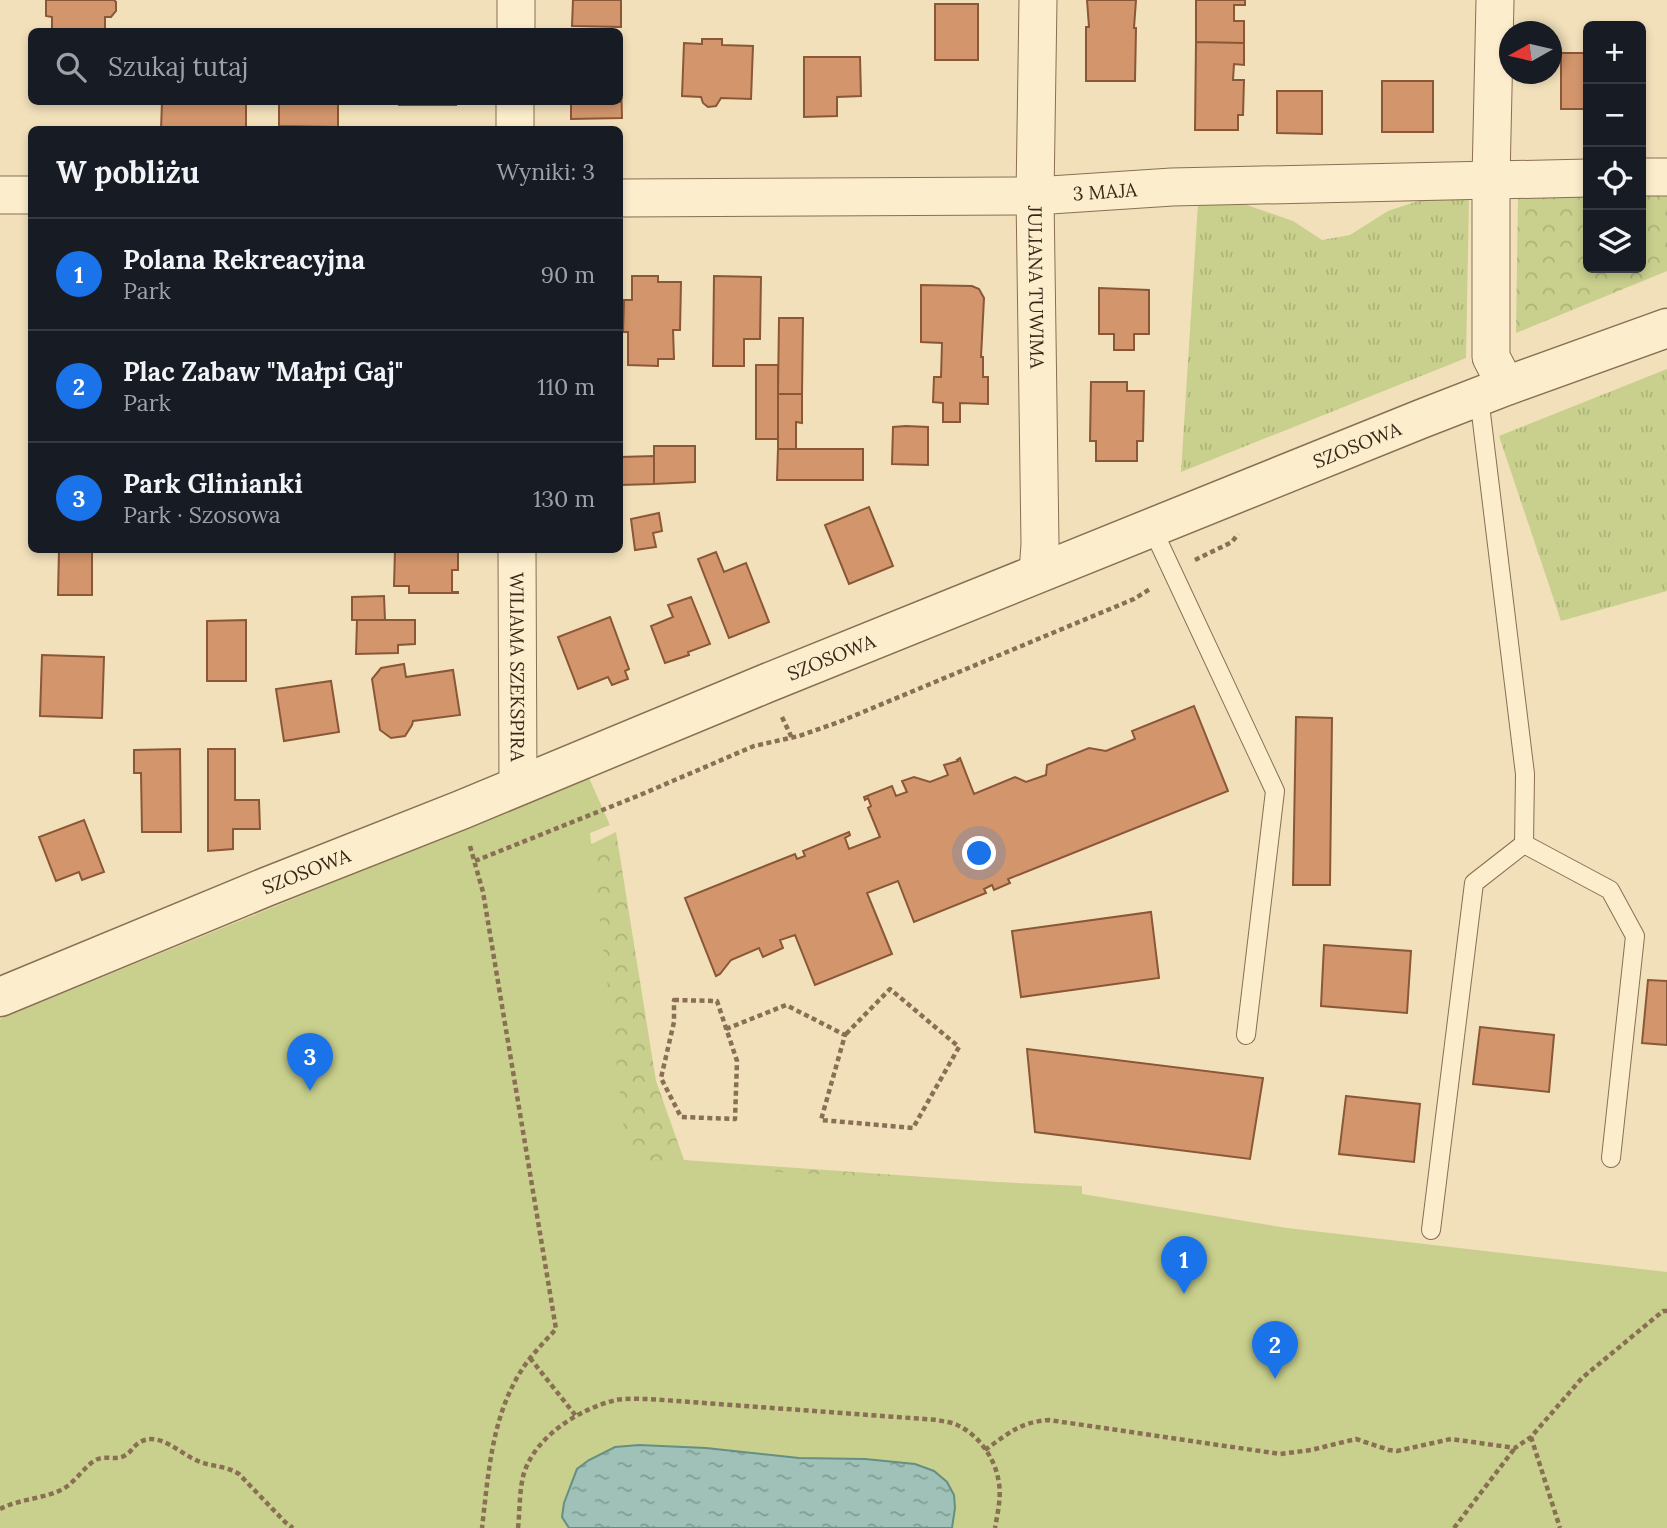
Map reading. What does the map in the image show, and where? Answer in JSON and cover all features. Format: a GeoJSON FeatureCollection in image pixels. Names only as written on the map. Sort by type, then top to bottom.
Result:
{"type":"FeatureCollection","features":[{"type":"Feature","properties":{"kind":"street"},"geometry":{"type":"LineString","coordinates":[[516,0],[516,28]]}},
{"type":"Feature","properties":{"kind":"street","name":"JULIANA TUWIMA"},"geometry":{"type":"LineString","coordinates":[[1038,0],[1035,196],[1040,544],[1038,573]]}},
{"type":"Feature","properties":{"kind":"street"},"geometry":{"type":"LineString","coordinates":[[1493,391],[1491,357],[1495,0]]}},
{"type":"Feature","properties":{"kind":"street"},"geometry":{"type":"LineString","coordinates":[[515,105],[515,126]]}},
{"type":"Feature","properties":{"kind":"street"},"geometry":{"type":"LineString","coordinates":[[1646,177],[1667,177]]}},
{"type":"Feature","properties":{"kind":"street","name":"3 MAJA"},"geometry":{"type":"LineString","coordinates":[[623,198],[1035,196],[1172,187],[1583,178]]}},
{"type":"Feature","properties":{"kind":"street"},"geometry":{"type":"LineString","coordinates":[[0,195],[28,195]]}},
{"type":"Feature","properties":{"kind":"street","name":"SZOSOWA"},"geometry":{"type":"LineString","coordinates":[[2,990],[461,810],[1038,573],[1493,391],[1667,328]]}},
{"type":"Feature","properties":{"kind":"street","name":"WILIAMA SZEKSPIRA"},"geometry":{"type":"LineString","coordinates":[[517,553],[518,785]]}},
{"type":"Feature","properties":{"kind":"lane"},"geometry":{"type":"LineString","coordinates":[[1493,391],[1525,774],[1524,844]]}},
{"type":"Feature","properties":{"kind":"lane"},"geometry":{"type":"LineString","coordinates":[[1152,528],[1275,791],[1246,1035]]}},
{"type":"Feature","properties":{"kind":"lane"},"geometry":{"type":"LineString","coordinates":[[1524,844],[1610,890],[1635,936],[1611,1157]]}},
{"type":"Feature","properties":{"kind":"lane"},"geometry":{"type":"LineString","coordinates":[[1431,1230],[1474,883],[1524,844]]}},
{"type":"Feature","properties":{"kind":"path"},"geometry":{"type":"LineString","coordinates":[[475,861],[754,746],[799,736],[839,722],[1134,599],[1188,563],[1232,542],[1240,532]]}},
{"type":"Feature","properties":{"kind":"path"},"geometry":{"type":"LineString","coordinates":[[461,810],[483,892],[556,1329],[530,1358],[503,1407],[492,1445],[482,1528]]}},
{"type":"Feature","properties":{"kind":"path"},"geometry":{"type":"LineString","coordinates":[[890,989],[958,1046],[913,1128],[821,1120],[845,1035],[890,989]]}},
{"type":"Feature","properties":{"kind":"path"},"geometry":{"type":"LineString","coordinates":[[674,1000],[717,1001],[726,1029],[737,1061],[735,1119],[681,1116],[662,1078],[674,1022],[674,1000]]}},
{"type":"Feature","properties":{"kind":"path"},"geometry":{"type":"LineString","coordinates":[[726,1029],[786,1005],[845,1035]]}},
{"type":"Feature","properties":{"kind":"path"},"geometry":{"type":"LineString","coordinates":[[1454,1528],[1515,1448],[1531,1437],[1582,1378],[1663,1311],[1667,1311]]}},
{"type":"Feature","properties":{"kind":"path"},"geometry":{"type":"LineString","coordinates":[[530,1358],[576,1416]]}},
{"type":"Feature","properties":{"kind":"path"},"geometry":{"type":"LineString","coordinates":[[518,1528],[523,1477],[527,1465],[553,1433],[576,1416],[618,1400],[649,1399],[937,1420],[957,1424],[970,1432],[995,1465],[1000,1499],[995,1528]]}},
{"type":"Feature","properties":{"kind":"path"},"geometry":{"type":"LineString","coordinates":[[985,1450],[1019,1426],[1032,1421],[1049,1420],[1280,1454],[1356,1439],[1397,1451],[1451,1439],[1515,1448]]}},
{"type":"Feature","properties":{"kind":"path"},"geometry":{"type":"LineString","coordinates":[[1531,1437],[1560,1528]]}},
{"type":"Feature","properties":{"kind":"path"},"geometry":{"type":"LineString","coordinates":[[0,1509],[60,1491],[72,1484],[97,1459],[123,1457],[134,1445],[153,1439],[168,1444],[198,1462],[230,1469],[239,1474],[293,1528]]}},
{"type":"Feature","properties":{"kind":"green space"},"geometry":{"type":"Polygon","coordinates":[[[1439,194],[1469,198],[1466,358],[1181,472],[1198,204],[1244,204],[1293,221],[1322,240],[1350,235],[1388,211],[1439,194]]]}},
{"type":"Feature","properties":{"kind":"green space"},"geometry":{"type":"Polygon","coordinates":[[[1646,195],[1667,195],[1667,271],[1516,333],[1518,197],[1583,196],[1583,273],[1646,273],[1646,195]]]}},
{"type":"Feature","properties":{"kind":"green space"},"geometry":{"type":"Polygon","coordinates":[[[1667,369],[1667,591],[1561,621],[1499,436],[1667,369]]]}},
{"type":"Feature","properties":{"kind":"green space"},"geometry":{"type":"Polygon","coordinates":[[[589,778],[610,825],[590,833],[628,1164],[1082,1186],[1082,1194],[1287,1228],[1667,1272],[1667,1528],[0,1528],[0,1019],[589,778]]]}},
{"type":"Feature","properties":{"kind":"green space"},"geometry":{"type":"Polygon","coordinates":[[[616,832],[656,1081],[684,1160],[1010,1183],[615,1286],[494,892],[616,832]]]}},
{"type":"Feature","properties":{"kind":"water"},"geometry":{"type":"Polygon","coordinates":[[[639,1445],[915,1464],[934,1471],[947,1482],[954,1495],[952,1528],[569,1528],[562,1517],[564,1503],[577,1469],[615,1447],[639,1445]]]}},
{"type":"Feature","properties":{"kind":"building"},"geometry":{"type":"Polygon","coordinates":[[[46,0],[116,2],[116,11],[111,17],[105,17],[105,28],[52,28],[52,17],[46,16],[46,0]]]}},
{"type":"Feature","properties":{"kind":"building"},"geometry":{"type":"Polygon","coordinates":[[[573,0],[621,0],[621,27],[572,26],[573,0]]]}},
{"type":"Feature","properties":{"kind":"building"},"geometry":{"type":"Polygon","coordinates":[[[1087,0],[1136,0],[1135,81],[1086,81],[1086,27],[1089,27],[1087,0]]]}},
{"type":"Feature","properties":{"kind":"building"},"geometry":{"type":"Polygon","coordinates":[[[1196,0],[1245,0],[1245,5],[1234,5],[1234,21],[1244,21],[1244,43],[1196,42],[1196,0]]]}},
{"type":"Feature","properties":{"kind":"building"},"geometry":{"type":"Polygon","coordinates":[[[935,4],[978,4],[978,60],[935,60],[935,4]]]}},
{"type":"Feature","properties":{"kind":"building"},"geometry":{"type":"Polygon","coordinates":[[[702,39],[722,39],[722,45],[753,46],[751,99],[721,98],[716,106],[708,107],[701,97],[682,96],[684,43],[702,44],[702,39]]]}},
{"type":"Feature","properties":{"kind":"building"},"geometry":{"type":"Polygon","coordinates":[[[1196,42],[1244,43],[1244,65],[1234,64],[1233,80],[1244,80],[1243,115],[1238,115],[1238,130],[1195,130],[1196,42]]]}},
{"type":"Feature","properties":{"kind":"building"},"geometry":{"type":"Polygon","coordinates":[[[1562,53],[1583,53],[1583,109],[1561,109],[1562,53]]]}},
{"type":"Feature","properties":{"kind":"building"},"geometry":{"type":"Polygon","coordinates":[[[804,57],[860,57],[861,96],[837,97],[837,116],[804,117],[804,57]]]}},
{"type":"Feature","properties":{"kind":"building"},"geometry":{"type":"Polygon","coordinates":[[[1382,81],[1433,81],[1433,132],[1382,132],[1382,81]]]}},
{"type":"Feature","properties":{"kind":"building"},"geometry":{"type":"Polygon","coordinates":[[[1277,91],[1322,91],[1322,134],[1277,133],[1277,91]]]}},
{"type":"Feature","properties":{"kind":"building"},"geometry":{"type":"Polygon","coordinates":[[[162,105],[246,105],[246,126],[161,126],[162,105]]]}},
{"type":"Feature","properties":{"kind":"building"},"geometry":{"type":"Polygon","coordinates":[[[279,105],[338,105],[338,126],[279,126],[279,105]]]}},
{"type":"Feature","properties":{"kind":"building"},"geometry":{"type":"Polygon","coordinates":[[[571,105],[622,105],[622,118],[571,119],[571,105]]]}},
{"type":"Feature","properties":{"kind":"building"},"geometry":{"type":"Polygon","coordinates":[[[632,276],[658,276],[658,282],[681,282],[680,330],[673,330],[674,359],[658,359],[658,366],[628,365],[628,332],[623,332],[624,300],[632,300],[632,276]]]}},
{"type":"Feature","properties":{"kind":"building"},"geometry":{"type":"Polygon","coordinates":[[[714,276],[761,277],[760,339],[744,339],[744,366],[713,366],[714,276]]]}},
{"type":"Feature","properties":{"kind":"building"},"geometry":{"type":"Polygon","coordinates":[[[921,285],[972,286],[979,289],[984,298],[981,357],[983,377],[988,377],[988,404],[960,403],[960,422],[943,422],[943,403],[933,402],[934,377],[941,377],[942,343],[921,342],[921,285]]]}},
{"type":"Feature","properties":{"kind":"building"},"geometry":{"type":"Polygon","coordinates":[[[1099,288],[1149,290],[1149,334],[1134,334],[1134,350],[1114,350],[1114,334],[1099,334],[1099,288]]]}},
{"type":"Feature","properties":{"kind":"building"},"geometry":{"type":"Polygon","coordinates":[[[779,318],[803,318],[802,394],[778,394],[779,318]]]}},
{"type":"Feature","properties":{"kind":"building"},"geometry":{"type":"Polygon","coordinates":[[[756,365],[778,365],[778,439],[756,439],[756,365]]]}},
{"type":"Feature","properties":{"kind":"building"},"geometry":{"type":"Polygon","coordinates":[[[1091,382],[1127,382],[1127,391],[1144,391],[1143,441],[1137,441],[1137,461],[1096,461],[1096,441],[1090,441],[1091,382]]]}},
{"type":"Feature","properties":{"kind":"building"},"geometry":{"type":"Polygon","coordinates":[[[778,394],[802,394],[802,423],[796,422],[796,449],[778,449],[778,394]]]}},
{"type":"Feature","properties":{"kind":"building"},"geometry":{"type":"Polygon","coordinates":[[[893,427],[928,427],[928,465],[892,464],[893,427]]]}},
{"type":"Feature","properties":{"kind":"building"},"geometry":{"type":"Polygon","coordinates":[[[654,446],[695,446],[695,482],[654,484],[654,446]]]}},
{"type":"Feature","properties":{"kind":"building"},"geometry":{"type":"Polygon","coordinates":[[[778,449],[863,449],[863,480],[777,480],[778,449]]]}},
{"type":"Feature","properties":{"kind":"building"},"geometry":{"type":"Polygon","coordinates":[[[654,456],[654,484],[623,485],[623,457],[654,456]]]}},
{"type":"Feature","properties":{"kind":"building"},"geometry":{"type":"Polygon","coordinates":[[[869,507],[893,566],[849,584],[825,525],[869,507]]]}},
{"type":"Feature","properties":{"kind":"building"},"geometry":{"type":"Polygon","coordinates":[[[659,513],[662,531],[653,533],[656,547],[635,550],[631,519],[659,513]]]}},
{"type":"Feature","properties":{"kind":"building"},"geometry":{"type":"Polygon","coordinates":[[[716,552],[724,572],[746,563],[769,622],[729,638],[698,559],[716,552]]]}},
{"type":"Feature","properties":{"kind":"building"},"geometry":{"type":"Polygon","coordinates":[[[59,553],[92,553],[92,595],[58,595],[59,553]]]}},
{"type":"Feature","properties":{"kind":"building"},"geometry":{"type":"Polygon","coordinates":[[[395,553],[458,553],[458,570],[452,570],[452,592],[458,593],[409,593],[409,586],[394,586],[395,553]]]}},
{"type":"Feature","properties":{"kind":"building"},"geometry":{"type":"Polygon","coordinates":[[[384,596],[385,620],[352,620],[352,597],[384,596]]]}},
{"type":"Feature","properties":{"kind":"building"},"geometry":{"type":"Polygon","coordinates":[[[691,597],[710,644],[665,663],[651,626],[673,617],[668,605],[691,597]]]}},
{"type":"Feature","properties":{"kind":"building"},"geometry":{"type":"Polygon","coordinates":[[[610,617],[629,669],[625,671],[628,679],[612,685],[608,677],[578,689],[558,637],[610,617]]]}},
{"type":"Feature","properties":{"kind":"building"},"geometry":{"type":"Polygon","coordinates":[[[246,620],[246,681],[207,681],[207,621],[246,620]]]}},
{"type":"Feature","properties":{"kind":"building"},"geometry":{"type":"Polygon","coordinates":[[[357,620],[415,620],[415,644],[398,645],[398,653],[356,654],[357,620]]]}},
{"type":"Feature","properties":{"kind":"building"},"geometry":{"type":"Polygon","coordinates":[[[42,655],[104,657],[102,718],[40,716],[42,655]]]}},
{"type":"Feature","properties":{"kind":"building"},"geometry":{"type":"Polygon","coordinates":[[[404,664],[406,677],[453,670],[460,715],[413,721],[405,736],[391,738],[380,730],[372,679],[381,668],[404,664]]]}},
{"type":"Feature","properties":{"kind":"building"},"geometry":{"type":"Polygon","coordinates":[[[331,681],[339,732],[284,741],[276,689],[331,681]]]}},
{"type":"Feature","properties":{"kind":"building"},"geometry":{"type":"Polygon","coordinates":[[[1194,706],[1228,791],[1008,879],[1010,883],[994,890],[992,885],[984,889],[986,893],[914,922],[898,881],[867,893],[892,954],[815,985],[795,935],[780,940],[783,948],[763,957],[759,948],[731,960],[716,976],[685,898],[795,854],[797,859],[805,856],[803,851],[849,832],[850,835],[845,838],[849,849],[880,837],[868,808],[871,806],[868,798],[865,800],[864,797],[892,786],[896,796],[907,792],[902,781],[914,777],[930,782],[948,775],[944,765],[960,758],[974,794],[1015,777],[1026,782],[1046,775],[1047,765],[1089,748],[1106,751],[1135,739],[1132,731],[1194,706]]]}},
{"type":"Feature","properties":{"kind":"building"},"geometry":{"type":"Polygon","coordinates":[[[1296,717],[1332,718],[1330,885],[1293,885],[1296,717]]]}},
{"type":"Feature","properties":{"kind":"building"},"geometry":{"type":"Polygon","coordinates":[[[180,749],[181,832],[142,832],[141,773],[134,773],[134,750],[180,749]]]}},
{"type":"Feature","properties":{"kind":"building"},"geometry":{"type":"Polygon","coordinates":[[[208,749],[235,749],[235,800],[259,800],[260,829],[233,829],[233,849],[208,851],[208,749]]]}},
{"type":"Feature","properties":{"kind":"building"},"geometry":{"type":"Polygon","coordinates":[[[84,820],[104,872],[82,880],[79,872],[56,881],[39,837],[84,820]]]}},
{"type":"Feature","properties":{"kind":"building"},"geometry":{"type":"Polygon","coordinates":[[[1151,912],[1159,978],[1021,997],[1012,931],[1151,912]]]}},
{"type":"Feature","properties":{"kind":"building"},"geometry":{"type":"Polygon","coordinates":[[[1324,945],[1411,951],[1407,1013],[1321,1006],[1324,945]]]}},
{"type":"Feature","properties":{"kind":"building"},"geometry":{"type":"Polygon","coordinates":[[[1648,980],[1667,981],[1667,1045],[1642,1043],[1648,980]]]}},
{"type":"Feature","properties":{"kind":"building"},"geometry":{"type":"Polygon","coordinates":[[[1480,1027],[1554,1035],[1549,1092],[1473,1084],[1480,1027]]]}},
{"type":"Feature","properties":{"kind":"building"},"geometry":{"type":"Polygon","coordinates":[[[1027,1049],[1263,1078],[1250,1159],[1035,1132],[1027,1049]]]}},
{"type":"Feature","properties":{"kind":"building"},"geometry":{"type":"Polygon","coordinates":[[[1346,1096],[1420,1104],[1414,1162],[1339,1154],[1346,1096]]]}},
{"type":"Feature","properties":{"kind":"place","name":"Park Glinianki"},"geometry":{"type":"Point","coordinates":[310,1091]}},
{"type":"Feature","properties":{"kind":"place","name":"Polana Rekreacyjna"},"geometry":{"type":"Point","coordinates":[1184,1294]}},
{"type":"Feature","properties":{"kind":"place","name":"Plac Zabaw \"Małpi Gaj\""},"geometry":{"type":"Point","coordinates":[1275,1379]}}]}
